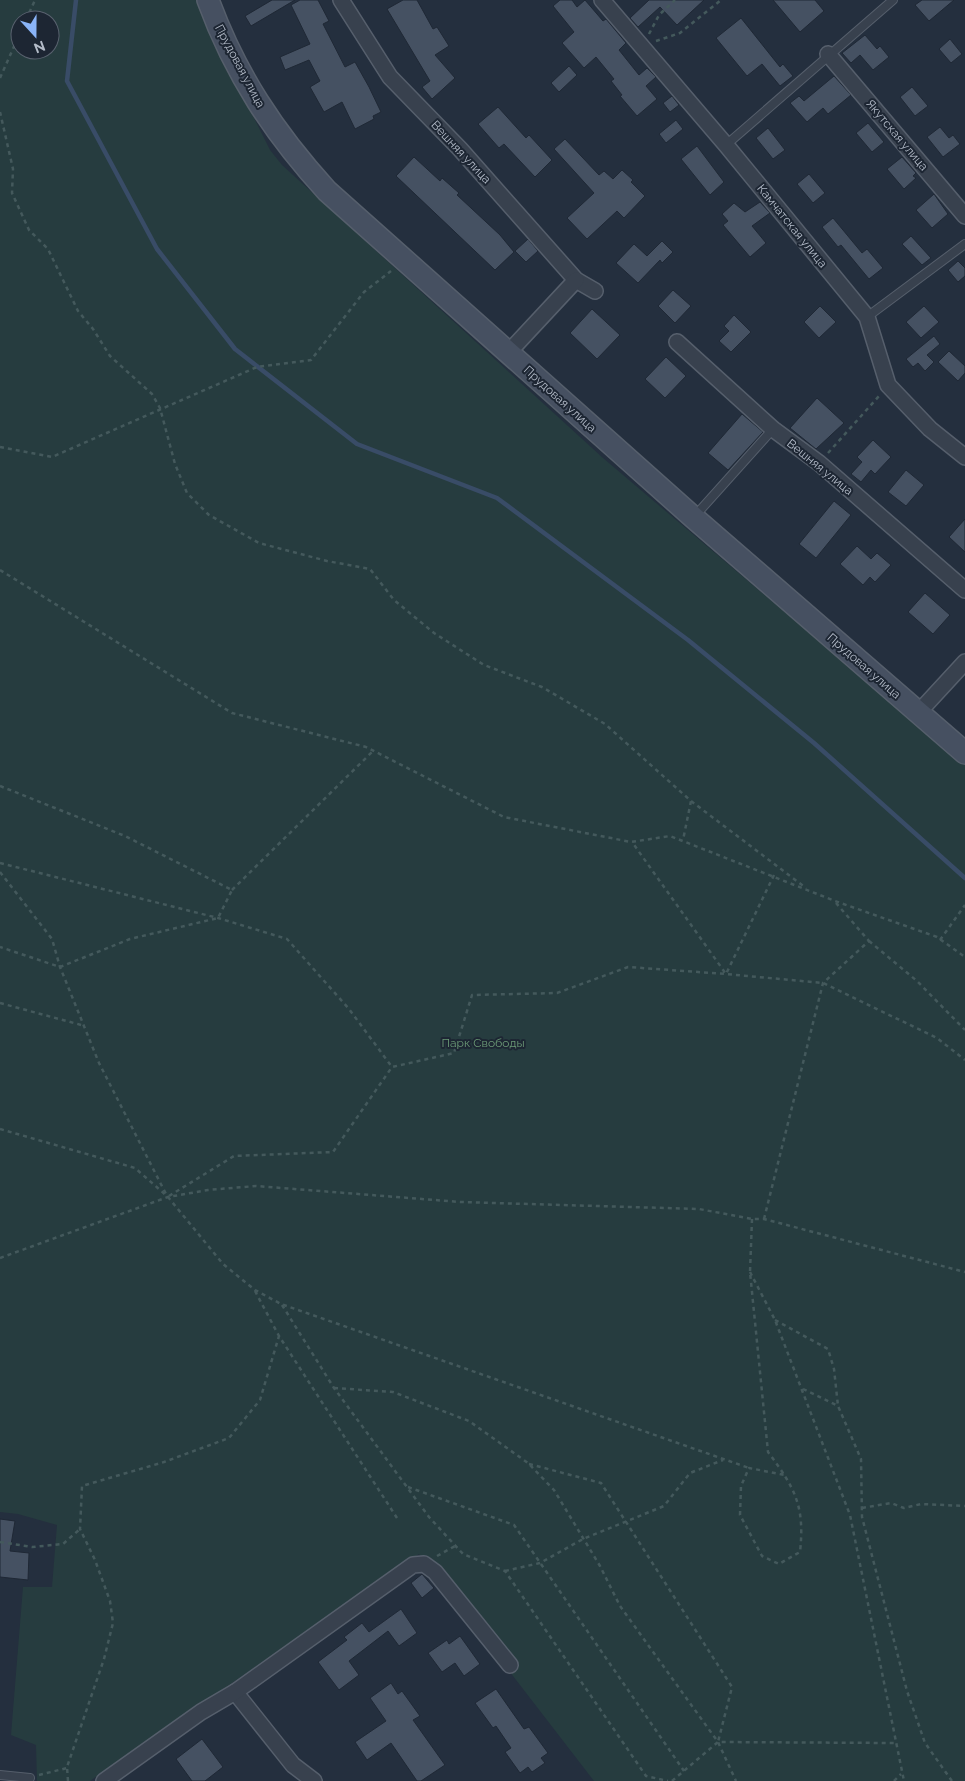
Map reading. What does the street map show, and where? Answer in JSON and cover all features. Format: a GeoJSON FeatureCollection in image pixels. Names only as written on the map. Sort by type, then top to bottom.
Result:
{"type":"FeatureCollection","features":[{"type":"Feature","properties":{"kind":"main road","name":"Прудовая улица"},"geometry":{"type":"LineString","coordinates":[[208,0],[218,27],[254,98],[292,152],[327,191],[694,518],[965,754]]}},
{"type":"Feature","properties":{"kind":"street","name":"Вешняя улица"},"geometry":{"type":"LineString","coordinates":[[341,0],[390,77],[460,149],[576,280],[595,291]]}},
{"type":"Feature","properties":{"kind":"street","name":"Камчатская улица"},"geometry":{"type":"LineString","coordinates":[[602,0],[726,145],[867,317],[888,385],[930,429],[965,458]]}},
{"type":"Feature","properties":{"kind":"street","name":"Якутская улица"},"geometry":{"type":"LineString","coordinates":[[828,54],[965,216]]}},
{"type":"Feature","properties":{"kind":"street"},"geometry":{"type":"LineString","coordinates":[[508,353],[576,280]]}},
{"type":"Feature","properties":{"kind":"street","name":"Вешняя улица"},"geometry":{"type":"LineString","coordinates":[[677,342],[773,430],[819,464],[965,590]]}},
{"type":"Feature","properties":{"kind":"street"},"geometry":{"type":"LineString","coordinates":[[918,713],[965,662]]}},
{"type":"Feature","properties":{"kind":"street"},"geometry":{"type":"LineString","coordinates":[[104,1781],[201,1712],[235,1692],[412,1565],[424,1564],[435,1572],[510,1665]]}},
{"type":"Feature","properties":{"kind":"street"},"geometry":{"type":"LineString","coordinates":[[235,1692],[292,1765],[314,1781]]}},
{"type":"Feature","properties":{"kind":"lane"},"geometry":{"type":"LineString","coordinates":[[726,145],[828,54],[893,0]]}},
{"type":"Feature","properties":{"kind":"lane"},"geometry":{"type":"LineString","coordinates":[[867,317],[965,244]]}},
{"type":"Feature","properties":{"kind":"lane"},"geometry":{"type":"LineString","coordinates":[[694,518],[773,430]]}},
{"type":"Feature","properties":{"kind":"lane"},"geometry":{"type":"LineString","coordinates":[[0,1775],[30,1778]]}},
{"type":"Feature","properties":{"kind":"path"},"geometry":{"type":"LineString","coordinates":[[642,46],[659,15],[675,0]]}},
{"type":"Feature","properties":{"kind":"path"},"geometry":{"type":"LineString","coordinates":[[642,46],[680,33],[722,0]]}},
{"type":"Feature","properties":{"kind":"path"},"geometry":{"type":"LineString","coordinates":[[0,78],[10,56]]}},
{"type":"Feature","properties":{"kind":"path"},"geometry":{"type":"LineString","coordinates":[[0,112],[13,169],[12,193],[29,230],[48,249],[78,311],[93,329],[110,356],[152,394],[160,408],[175,464],[187,492],[209,515],[259,543],[327,562],[370,569],[401,605],[434,633],[484,665],[542,687],[605,724],[691,801],[809,890]]}},
{"type":"Feature","properties":{"kind":"path"},"geometry":{"type":"LineString","coordinates":[[0,447],[52,457],[257,367],[311,360],[364,292],[404,260]]}},
{"type":"Feature","properties":{"kind":"path"},"geometry":{"type":"LineString","coordinates":[[819,464],[888,385]]}},
{"type":"Feature","properties":{"kind":"path"},"geometry":{"type":"LineString","coordinates":[[0,570],[232,713],[366,747],[504,817],[631,842],[670,836],[683,840],[774,875],[835,902],[940,940],[965,957]]}},
{"type":"Feature","properties":{"kind":"path"},"geometry":{"type":"LineString","coordinates":[[218,918],[232,890],[373,751]]}},
{"type":"Feature","properties":{"kind":"path"},"geometry":{"type":"LineString","coordinates":[[0,786],[125,836],[232,890]]}},
{"type":"Feature","properties":{"kind":"path"},"geometry":{"type":"LineString","coordinates":[[683,840],[691,801]]}},
{"type":"Feature","properties":{"kind":"path"},"geometry":{"type":"LineString","coordinates":[[631,842],[726,974]]}},
{"type":"Feature","properties":{"kind":"path"},"geometry":{"type":"LineString","coordinates":[[0,863],[218,918],[287,939],[349,1009],[392,1067]]}},
{"type":"Feature","properties":{"kind":"path"},"geometry":{"type":"LineString","coordinates":[[0,872],[52,939],[60,967],[85,1026],[98,1063],[168,1197]]}},
{"type":"Feature","properties":{"kind":"path"},"geometry":{"type":"LineString","coordinates":[[726,974],[774,875]]}},
{"type":"Feature","properties":{"kind":"path"},"geometry":{"type":"LineString","coordinates":[[835,902],[869,941],[917,981],[965,1030]]}},
{"type":"Feature","properties":{"kind":"path"},"geometry":{"type":"LineString","coordinates":[[940,940],[965,905]]}},
{"type":"Feature","properties":{"kind":"path"},"geometry":{"type":"LineString","coordinates":[[0,947],[60,967],[130,939],[218,918]]}},
{"type":"Feature","properties":{"kind":"path"},"geometry":{"type":"LineString","coordinates":[[764,1219],[823,983],[869,941]]}},
{"type":"Feature","properties":{"kind":"path"},"geometry":{"type":"LineString","coordinates":[[168,1197],[234,1156],[333,1152],[392,1067],[454,1053],[472,995],[556,993],[628,967],[823,983],[937,1038],[965,1060]]}},
{"type":"Feature","properties":{"kind":"path"},"geometry":{"type":"LineString","coordinates":[[0,1003],[85,1026]]}},
{"type":"Feature","properties":{"kind":"path"},"geometry":{"type":"LineString","coordinates":[[0,1129],[135,1168],[168,1197],[223,1264],[255,1290],[281,1304],[723,1460],[785,1476]]}},
{"type":"Feature","properties":{"kind":"path"},"geometry":{"type":"LineString","coordinates":[[0,1258],[168,1197],[208,1190],[256,1186],[460,1202],[699,1209],[752,1219],[764,1219],[965,1272]]}},
{"type":"Feature","properties":{"kind":"path"},"geometry":{"type":"LineString","coordinates":[[749,1468],[741,1486],[740,1514],[762,1556],[779,1564],[800,1552],[803,1526],[799,1503],[785,1476],[768,1452],[750,1272],[752,1219]]}},
{"type":"Feature","properties":{"kind":"path"},"geometry":{"type":"LineString","coordinates":[[750,1272],[775,1320],[850,1515],[901,1774],[904,1781]]}},
{"type":"Feature","properties":{"kind":"path"},"geometry":{"type":"LineString","coordinates":[[255,1290],[279,1336],[397,1518]]}},
{"type":"Feature","properties":{"kind":"path"},"geometry":{"type":"LineString","coordinates":[[281,1304],[334,1388],[406,1486],[463,1554],[505,1571],[646,1776],[668,1781]]}},
{"type":"Feature","properties":{"kind":"path"},"geometry":{"type":"LineString","coordinates":[[775,1320],[828,1349],[834,1369],[838,1406],[861,1459],[862,1517],[916,1717],[924,1743],[952,1781]]}},
{"type":"Feature","properties":{"kind":"path"},"geometry":{"type":"LineString","coordinates":[[68,1781],[67,1768],[104,1659],[113,1623],[110,1601],[95,1560],[80,1529],[82,1486],[164,1462],[229,1438],[260,1400],[279,1336]]}},
{"type":"Feature","properties":{"kind":"path"},"geometry":{"type":"LineString","coordinates":[[334,1388],[393,1392],[469,1421],[528,1463],[554,1490],[620,1606],[718,1742],[736,1781]]}},
{"type":"Feature","properties":{"kind":"path"},"geometry":{"type":"LineString","coordinates":[[802,1389],[838,1406]]}},
{"type":"Feature","properties":{"kind":"path"},"geometry":{"type":"LineString","coordinates":[[505,1571],[540,1563],[583,1538],[664,1506],[690,1473],[723,1460]]}},
{"type":"Feature","properties":{"kind":"path"},"geometry":{"type":"LineString","coordinates":[[528,1463],[601,1483],[732,1687],[718,1742],[672,1781]]}},
{"type":"Feature","properties":{"kind":"path"},"geometry":{"type":"LineString","coordinates":[[406,1486],[514,1526],[684,1771]]}},
{"type":"Feature","properties":{"kind":"path"},"geometry":{"type":"LineString","coordinates":[[862,1508],[891,1503],[904,1508],[940,1504],[965,1506]]}},
{"type":"Feature","properties":{"kind":"path"},"geometry":{"type":"LineString","coordinates":[[0,1542],[32,1547],[63,1544],[80,1529]]}},
{"type":"Feature","properties":{"kind":"path"},"geometry":{"type":"LineString","coordinates":[[424,1564],[455,1546]]}},
{"type":"Feature","properties":{"kind":"path"},"geometry":{"type":"LineString","coordinates":[[718,1742],[895,1743]]}},
{"type":"Feature","properties":{"kind":"path"},"geometry":{"type":"LineString","coordinates":[[30,1778],[67,1768]]}},
{"type":"Feature","properties":{"kind":"path"},"geometry":{"type":"LineString","coordinates":[[894,1781],[901,1774]]}},
{"type":"Feature","properties":{"kind":"green space","name":"Парк Свободы"},"geometry":{"type":"Polygon","coordinates":[[[0,0],[199,0],[209,28],[270,150],[282,165],[603,458],[965,765],[965,1781],[594,1781],[419,1554],[90,1781],[37,1781],[36,1745],[11,1735],[23,1587],[52,1587],[57,1525],[18,1514],[0,1512],[0,0]]]}},
{"type":"Feature","properties":{"kind":"building"},"geometry":{"type":"Polygon","coordinates":[[[272,0],[295,0],[251,26],[245,16],[272,0]]]}},
{"type":"Feature","properties":{"kind":"building"},"geometry":{"type":"Polygon","coordinates":[[[300,0],[318,0],[329,21],[323,24],[345,67],[355,62],[381,112],[373,116],[374,119],[355,129],[342,102],[324,112],[310,87],[320,81],[309,60],[285,70],[280,57],[310,44],[291,5],[300,0]]]}},
{"type":"Feature","properties":{"kind":"building"},"geometry":{"type":"Polygon","coordinates":[[[403,0],[417,0],[433,29],[437,27],[449,46],[435,55],[455,78],[432,99],[422,87],[430,81],[387,9],[403,0]]]}},
{"type":"Feature","properties":{"kind":"building"},"geometry":{"type":"Polygon","coordinates":[[[560,0],[572,0],[577,7],[585,0],[603,21],[606,19],[626,43],[619,50],[639,75],[647,68],[656,77],[646,86],[657,99],[637,116],[620,96],[622,95],[611,81],[614,79],[596,57],[584,68],[562,43],[574,32],[553,6],[560,0]]]}},
{"type":"Feature","properties":{"kind":"building"},"geometry":{"type":"Polygon","coordinates":[[[649,0],[704,0],[677,25],[660,7],[638,27],[630,18],[649,0]]]}},
{"type":"Feature","properties":{"kind":"building"},"geometry":{"type":"Polygon","coordinates":[[[773,0],[815,0],[824,11],[800,32],[773,0]]]}},
{"type":"Feature","properties":{"kind":"building"},"geometry":{"type":"Polygon","coordinates":[[[922,0],[954,0],[929,21],[915,5],[922,0]]]}},
{"type":"Feature","properties":{"kind":"building"},"geometry":{"type":"Polygon","coordinates":[[[741,18],[780,67],[783,64],[793,76],[780,86],[762,64],[747,76],[716,38],[741,18]]]}},
{"type":"Feature","properties":{"kind":"building"},"geometry":{"type":"Polygon","coordinates":[[[865,35],[877,49],[880,46],[889,57],[873,70],[860,55],[851,63],[842,53],[865,35]]]}},
{"type":"Feature","properties":{"kind":"building"},"geometry":{"type":"Polygon","coordinates":[[[950,39],[962,54],[951,63],[939,49],[950,39]]]}},
{"type":"Feature","properties":{"kind":"building"},"geometry":{"type":"Polygon","coordinates":[[[569,66],[577,75],[559,92],[551,83],[569,66]]]}},
{"type":"Feature","properties":{"kind":"building"},"geometry":{"type":"Polygon","coordinates":[[[834,76],[851,95],[828,114],[823,108],[807,122],[790,103],[799,96],[804,101],[834,76]]]}},
{"type":"Feature","properties":{"kind":"building"},"geometry":{"type":"Polygon","coordinates":[[[912,87],[928,106],[915,116],[900,97],[912,87]]]}},
{"type":"Feature","properties":{"kind":"building"},"geometry":{"type":"Polygon","coordinates":[[[672,96],[679,105],[670,112],[663,103],[672,96]]]}},
{"type":"Feature","properties":{"kind":"building"},"geometry":{"type":"Polygon","coordinates":[[[498,107],[526,138],[529,135],[552,160],[535,177],[504,144],[499,148],[478,124],[498,107]]]}},
{"type":"Feature","properties":{"kind":"building"},"geometry":{"type":"Polygon","coordinates":[[[676,120],[683,129],[666,143],[659,134],[676,120]]]}},
{"type":"Feature","properties":{"kind":"building"},"geometry":{"type":"Polygon","coordinates":[[[868,123],[884,142],[872,152],[856,133],[868,123]]]}},
{"type":"Feature","properties":{"kind":"building"},"geometry":{"type":"Polygon","coordinates":[[[940,127],[949,138],[953,135],[960,144],[943,157],[927,137],[940,127]]]}},
{"type":"Feature","properties":{"kind":"building"},"geometry":{"type":"Polygon","coordinates":[[[768,128],[785,150],[773,159],[756,138],[768,128]]]}},
{"type":"Feature","properties":{"kind":"building"},"geometry":{"type":"Polygon","coordinates":[[[565,139],[599,175],[604,171],[613,179],[622,170],[633,180],[631,182],[645,196],[624,218],[617,211],[587,239],[567,218],[594,193],[554,149],[565,139]]]}},
{"type":"Feature","properties":{"kind":"building"},"geometry":{"type":"Polygon","coordinates":[[[697,146],[724,182],[710,195],[681,159],[697,146]]]}},
{"type":"Feature","properties":{"kind":"building"},"geometry":{"type":"Polygon","coordinates":[[[414,157],[440,181],[442,178],[459,193],[457,195],[500,235],[514,252],[495,270],[396,176],[414,157]]]}},
{"type":"Feature","properties":{"kind":"building"},"geometry":{"type":"Polygon","coordinates":[[[902,157],[916,173],[913,176],[916,178],[904,189],[887,169],[902,157]]]}},
{"type":"Feature","properties":{"kind":"building"},"geometry":{"type":"Polygon","coordinates":[[[809,174],[825,193],[813,203],[797,184],[809,174]]]}},
{"type":"Feature","properties":{"kind":"building"},"geometry":{"type":"Polygon","coordinates":[[[934,194],[948,214],[932,228],[916,210],[934,194]]]}},
{"type":"Feature","properties":{"kind":"building"},"geometry":{"type":"Polygon","coordinates":[[[760,202],[770,213],[752,226],[766,243],[750,257],[723,225],[728,221],[722,214],[734,203],[745,212],[760,202]]]}},
{"type":"Feature","properties":{"kind":"building"},"geometry":{"type":"Polygon","coordinates":[[[833,218],[862,253],[867,249],[883,268],[869,279],[841,245],[838,247],[822,227],[833,218]]]}},
{"type":"Feature","properties":{"kind":"building"},"geometry":{"type":"Polygon","coordinates":[[[911,236],[931,258],[922,265],[902,244],[911,236]]]}},
{"type":"Feature","properties":{"kind":"building"},"geometry":{"type":"Polygon","coordinates":[[[528,239],[538,251],[526,262],[515,251],[528,239]]]}},
{"type":"Feature","properties":{"kind":"building"},"geometry":{"type":"Polygon","coordinates":[[[662,241],[673,252],[662,263],[660,260],[638,283],[616,263],[634,244],[647,256],[662,241]]]}},
{"type":"Feature","properties":{"kind":"building"},"geometry":{"type":"Polygon","coordinates":[[[958,261],[965,268],[965,276],[958,282],[948,270],[958,261]]]}},
{"type":"Feature","properties":{"kind":"building"},"geometry":{"type":"Polygon","coordinates":[[[673,290],[691,306],[675,323],[658,306],[673,290]]]}},
{"type":"Feature","properties":{"kind":"building"},"geometry":{"type":"Polygon","coordinates":[[[820,306],[836,322],[819,338],[804,322],[820,306]]]}},
{"type":"Feature","properties":{"kind":"building"},"geometry":{"type":"Polygon","coordinates":[[[924,306],[939,322],[921,338],[906,322],[924,306]]]}},
{"type":"Feature","properties":{"kind":"building"},"geometry":{"type":"Polygon","coordinates":[[[592,309],[620,335],[597,359],[570,333],[592,309]]]}},
{"type":"Feature","properties":{"kind":"building"},"geometry":{"type":"Polygon","coordinates":[[[734,315],[751,332],[731,352],[719,341],[729,331],[724,326],[734,315]]]}},
{"type":"Feature","properties":{"kind":"building"},"geometry":{"type":"Polygon","coordinates":[[[934,336],[940,344],[927,355],[934,362],[925,371],[918,363],[913,367],[906,359],[934,336]]]}},
{"type":"Feature","properties":{"kind":"building"},"geometry":{"type":"Polygon","coordinates":[[[949,351],[965,366],[965,373],[958,381],[938,362],[949,351]]]}},
{"type":"Feature","properties":{"kind":"building"},"geometry":{"type":"Polygon","coordinates":[[[666,357],[686,376],[665,398],[645,379],[666,357]]]}},
{"type":"Feature","properties":{"kind":"building"},"geometry":{"type":"Polygon","coordinates":[[[817,398],[844,423],[816,449],[790,428],[817,398]]]}},
{"type":"Feature","properties":{"kind":"building"},"geometry":{"type":"Polygon","coordinates":[[[742,414],[763,432],[728,470],[708,453],[742,414]]]}},
{"type":"Feature","properties":{"kind":"building"},"geometry":{"type":"Polygon","coordinates":[[[873,440],[891,457],[875,474],[871,470],[861,482],[851,474],[862,462],[857,457],[873,440]]]}},
{"type":"Feature","properties":{"kind":"building"},"geometry":{"type":"Polygon","coordinates":[[[906,470],[924,485],[906,506],[888,492],[906,470]]]}},
{"type":"Feature","properties":{"kind":"building"},"geometry":{"type":"Polygon","coordinates":[[[834,501],[851,515],[816,558],[799,544],[834,501]]]}},
{"type":"Feature","properties":{"kind":"building"},"geometry":{"type":"Polygon","coordinates":[[[965,519],[965,552],[949,537],[965,519]]]}},
{"type":"Feature","properties":{"kind":"building"},"geometry":{"type":"Polygon","coordinates":[[[857,546],[871,559],[877,553],[891,565],[875,582],[870,577],[863,585],[840,564],[857,546]]]}},
{"type":"Feature","properties":{"kind":"building"},"geometry":{"type":"Polygon","coordinates":[[[925,593],[950,615],[933,634],[908,612],[925,593]]]}},
{"type":"Feature","properties":{"kind":"building"},"geometry":{"type":"Polygon","coordinates":[[[0,1519],[15,1521],[10,1551],[29,1553],[28,1580],[0,1577],[0,1519]]]}},
{"type":"Feature","properties":{"kind":"building"},"geometry":{"type":"Polygon","coordinates":[[[422,1574],[434,1588],[422,1598],[411,1583],[422,1574]]]}},
{"type":"Feature","properties":{"kind":"building"},"geometry":{"type":"Polygon","coordinates":[[[401,1609],[417,1633],[399,1646],[388,1631],[349,1661],[359,1675],[339,1690],[318,1662],[347,1640],[344,1637],[362,1623],[369,1632],[401,1609]]]}},
{"type":"Feature","properties":{"kind":"building"},"geometry":{"type":"Polygon","coordinates":[[[460,1636],[480,1664],[464,1676],[455,1663],[442,1672],[428,1653],[447,1640],[449,1644],[460,1636]]]}},
{"type":"Feature","properties":{"kind":"building"},"geometry":{"type":"Polygon","coordinates":[[[391,1683],[398,1694],[402,1691],[420,1716],[413,1720],[445,1765],[421,1781],[417,1781],[391,1743],[367,1760],[355,1742],[386,1721],[370,1698],[391,1683]]]}},
{"type":"Feature","properties":{"kind":"building"},"geometry":{"type":"Polygon","coordinates":[[[496,1689],[524,1729],[529,1727],[548,1753],[541,1758],[545,1763],[532,1772],[528,1767],[520,1773],[505,1752],[511,1748],[496,1726],[493,1728],[475,1703],[496,1689]]]}},
{"type":"Feature","properties":{"kind":"building"},"geometry":{"type":"Polygon","coordinates":[[[202,1739],[223,1767],[205,1781],[192,1781],[176,1759],[202,1739]]]}},
{"type":"Feature","properties":{"kind":"waterway"},"geometry":{"type":"LineString","coordinates":[[76,0],[67,81],[157,249],[235,349],[357,444],[497,498],[688,640],[814,743],[965,878]]}}]}
